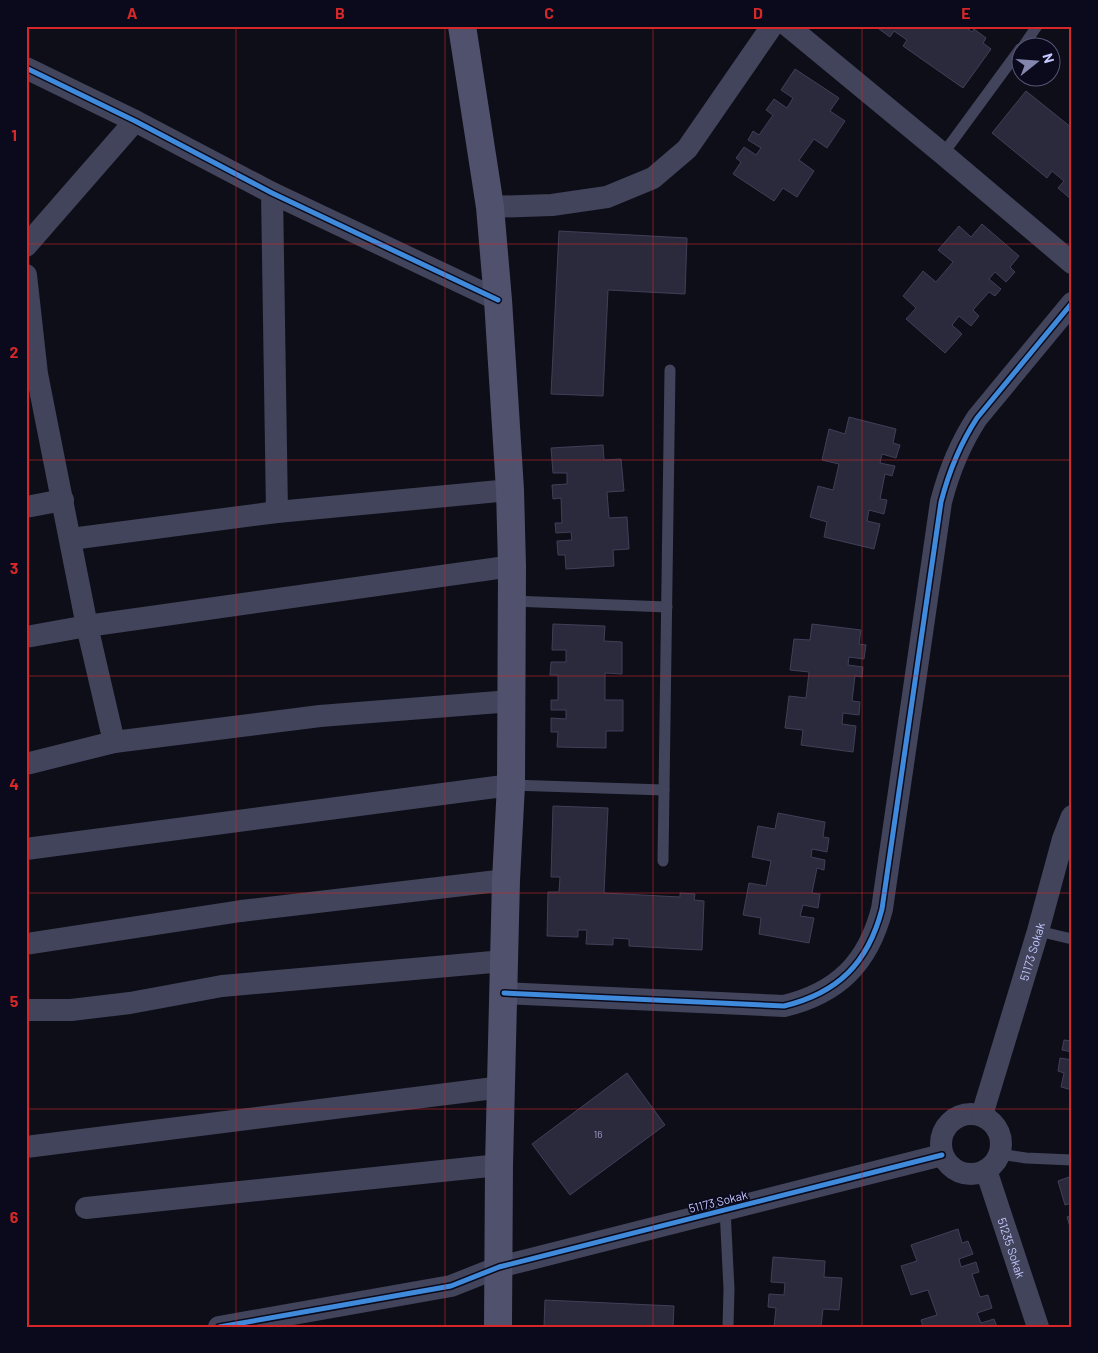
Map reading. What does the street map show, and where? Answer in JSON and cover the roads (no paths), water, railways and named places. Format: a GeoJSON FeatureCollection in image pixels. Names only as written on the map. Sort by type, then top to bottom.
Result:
{"type":"FeatureCollection","features":[{"type":"Feature","properties":{"kind":"main road"},"geometry":{"type":"LineString","coordinates":[[462,26],[490,207],[510,490],[512,566],[511,785],[504,961],[498,1327]]}},
{"type":"Feature","properties":{"kind":"street"},"geometry":{"type":"LineString","coordinates":[[490,207],[552,205],[607,197],[653,178],[687,149],[772,26]]}},
{"type":"Feature","properties":{"kind":"street"},"geometry":{"type":"LineString","coordinates":[[788,26],[1072,263]]}},
{"type":"Feature","properties":{"kind":"street"},"geometry":{"type":"LineString","coordinates":[[26,68],[135,121],[272,193],[498,300]]}},
{"type":"Feature","properties":{"kind":"street"},"geometry":{"type":"LineString","coordinates":[[26,246],[135,121]]}},
{"type":"Feature","properties":{"kind":"street"},"geometry":{"type":"LineString","coordinates":[[272,193],[278,512]]}},
{"type":"Feature","properties":{"kind":"street"},"geometry":{"type":"LineString","coordinates":[[26,275],[32,375],[63,500],[87,626],[114,742]]}},
{"type":"Feature","properties":{"kind":"street"},"geometry":{"type":"LineString","coordinates":[[504,993],[784,1006],[816,996],[831,988],[856,965],[872,939],[882,909],[941,502],[947,479],[965,437],[977,418],[1072,303]]}},
{"type":"Feature","properties":{"kind":"street"},"geometry":{"type":"LineString","coordinates":[[71,539],[278,512],[510,490]]}},
{"type":"Feature","properties":{"kind":"street"},"geometry":{"type":"LineString","coordinates":[[26,507],[63,500]]}},
{"type":"Feature","properties":{"kind":"street"},"geometry":{"type":"LineString","coordinates":[[26,636],[512,566]]}},
{"type":"Feature","properties":{"kind":"street"},"geometry":{"type":"LineString","coordinates":[[26,764],[114,742],[320,716],[512,701]]}},
{"type":"Feature","properties":{"kind":"street"},"geometry":{"type":"LineString","coordinates":[[26,849],[511,785]]}},
{"type":"Feature","properties":{"kind":"street","name":"51173 Sokak"},"geometry":{"type":"LineString","coordinates":[[982,1115],[1038,931],[1063,839],[1072,816]]}},
{"type":"Feature","properties":{"kind":"street"},"geometry":{"type":"LineString","coordinates":[[26,944],[240,912],[506,880]]}},
{"type":"Feature","properties":{"kind":"street"},"geometry":{"type":"LineString","coordinates":[[26,1010],[71,1010],[130,1003],[222,986],[504,961]]}},
{"type":"Feature","properties":{"kind":"street"},"geometry":{"type":"LineString","coordinates":[[26,1147],[502,1087]]}},
{"type":"Feature","properties":{"kind":"street"},"geometry":{"type":"LineString","coordinates":[[973,1113],[982,1115],[996,1127],[1000,1136],[1001,1145],[993,1162],[971,1174],[956,1170],[948,1164],[942,1154],[940,1144],[942,1134],[947,1125],[963,1114],[973,1113]]}},
{"type":"Feature","properties":{"kind":"street","name":"51173 Sokak"},"geometry":{"type":"LineString","coordinates":[[219,1327],[451,1286],[498,1267],[942,1154]]}},
{"type":"Feature","properties":{"kind":"street","name":"51235 Sokak"},"geometry":{"type":"LineString","coordinates":[[993,1162],[1038,1327]]}},
{"type":"Feature","properties":{"kind":"street"},"geometry":{"type":"LineString","coordinates":[[86,1208],[500,1165]]}},
{"type":"Feature","properties":{"kind":"lane"},"geometry":{"type":"LineString","coordinates":[[1028,38],[1037,26]]}},
{"type":"Feature","properties":{"kind":"lane"},"geometry":{"type":"LineString","coordinates":[[943,154],[1010,63]]}},
{"type":"Feature","properties":{"kind":"lane"},"geometry":{"type":"LineString","coordinates":[[663,861],[670,370]]}},
{"type":"Feature","properties":{"kind":"lane"},"geometry":{"type":"LineString","coordinates":[[512,601],[667,607]]}},
{"type":"Feature","properties":{"kind":"lane"},"geometry":{"type":"LineString","coordinates":[[511,785],[664,790]]}},
{"type":"Feature","properties":{"kind":"lane"},"geometry":{"type":"LineString","coordinates":[[1038,931],[1072,939]]}},
{"type":"Feature","properties":{"kind":"lane"},"geometry":{"type":"LineString","coordinates":[[993,1162],[1026,1158],[1072,1160]]}},
{"type":"Feature","properties":{"kind":"lane"},"geometry":{"type":"LineString","coordinates":[[725,1209],[729,1289],[728,1327]]}}]}
